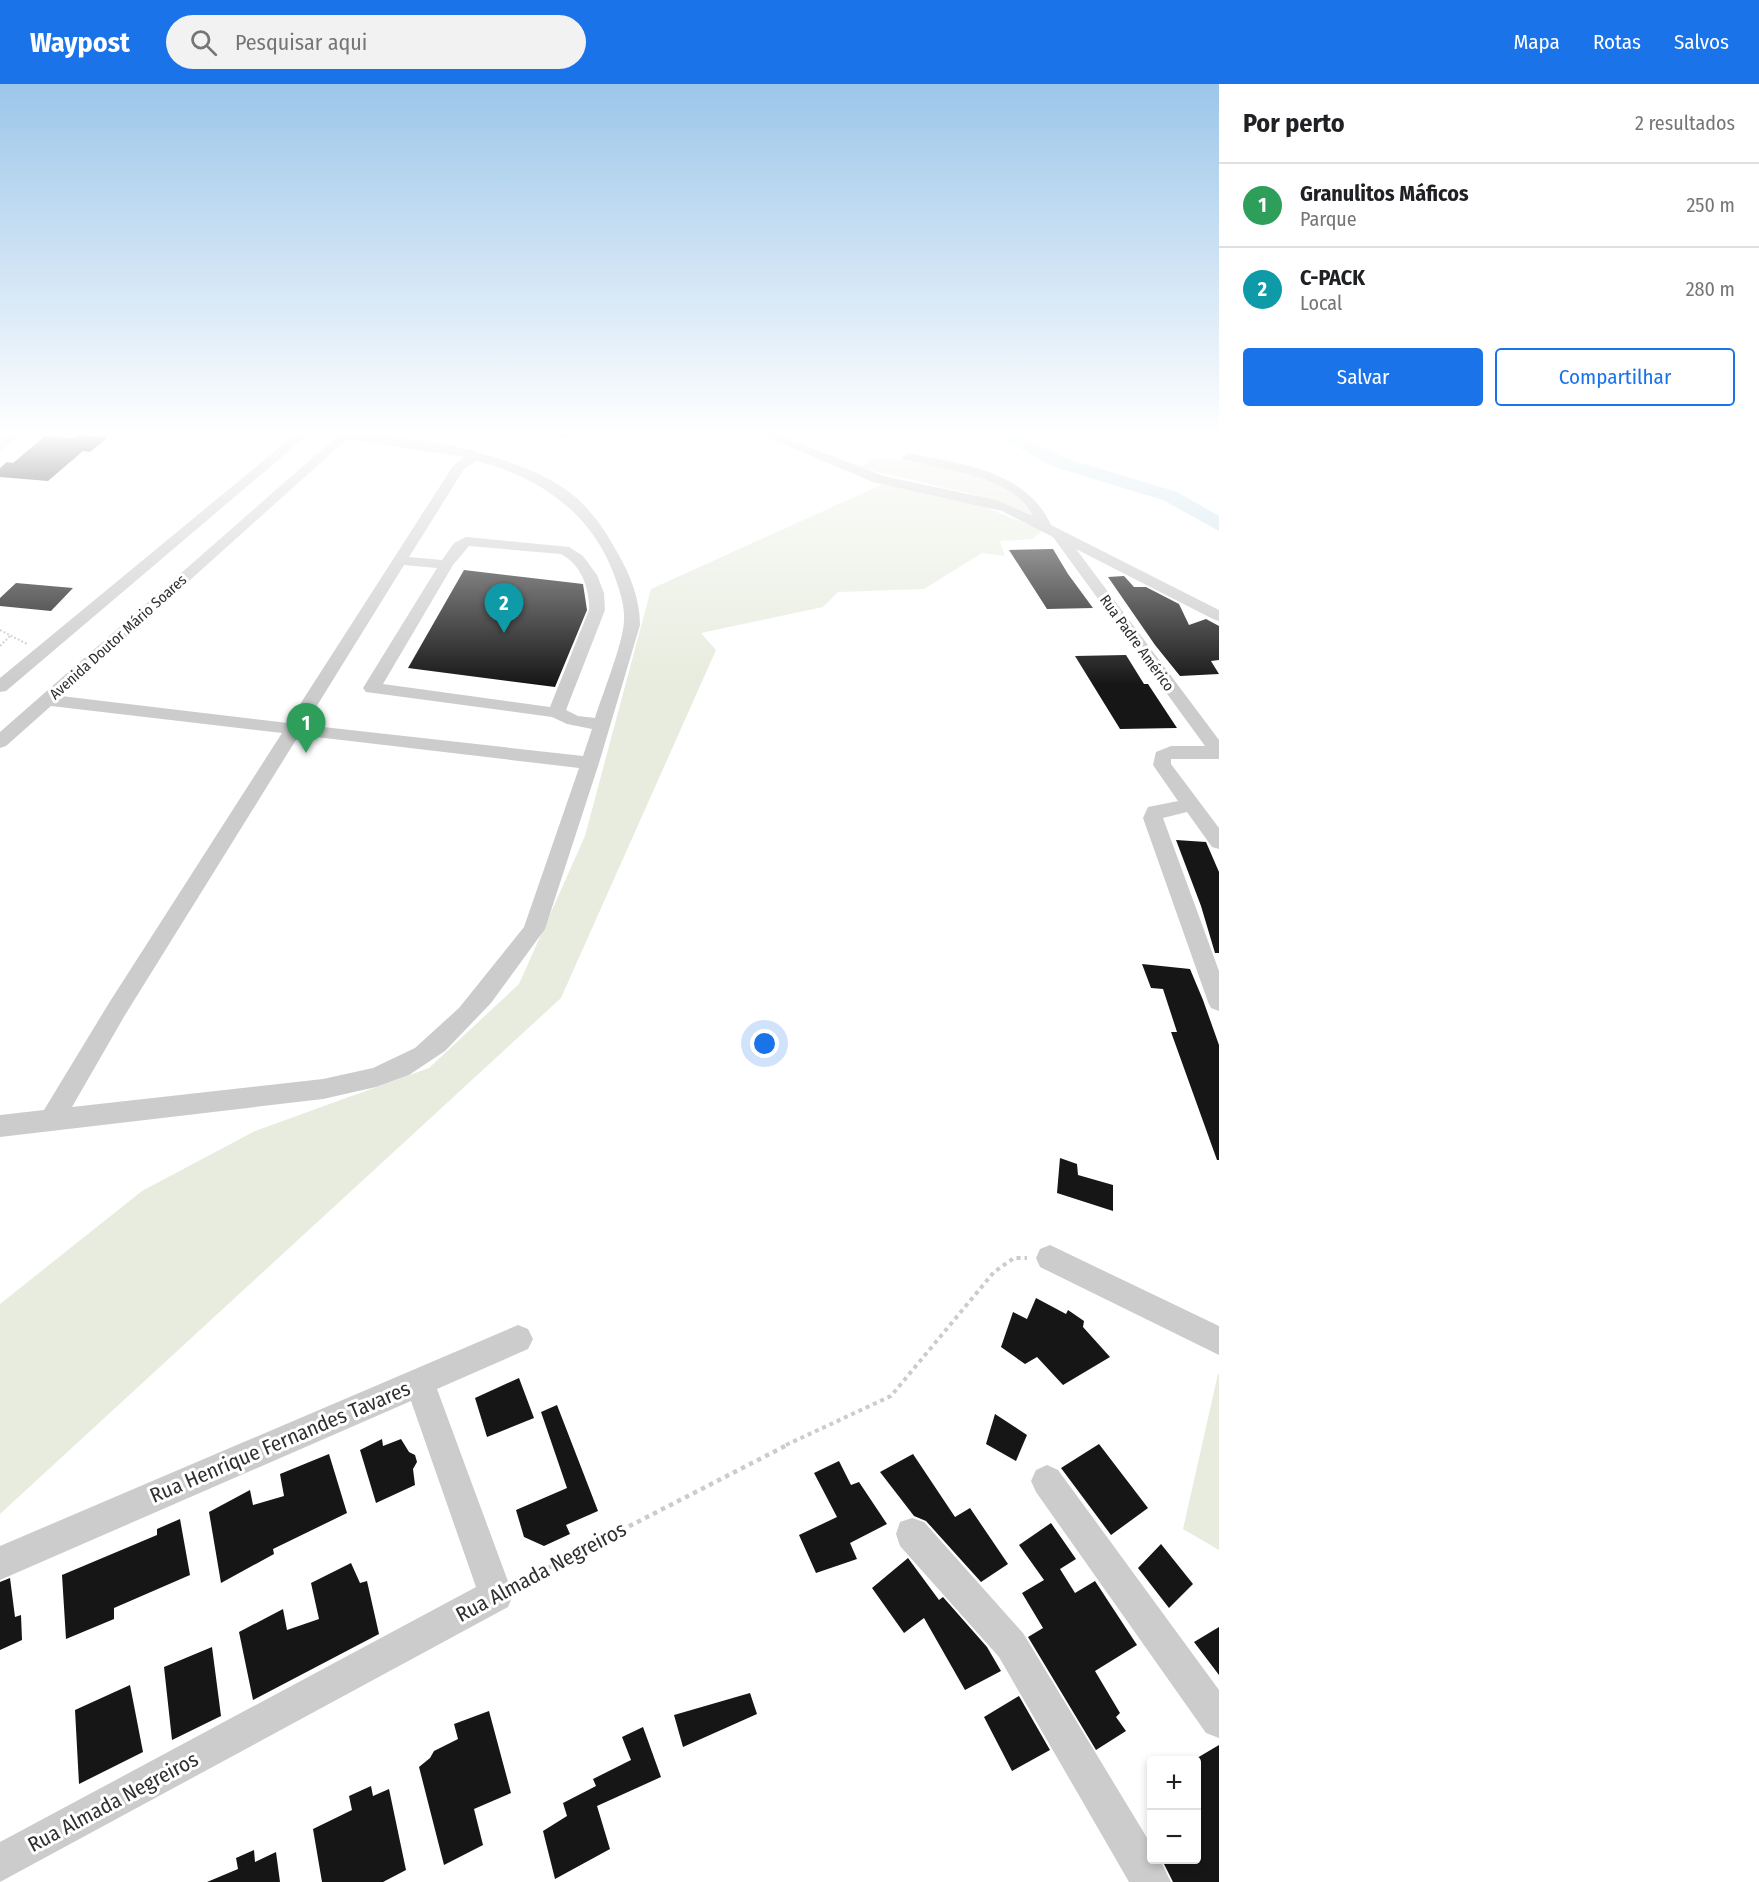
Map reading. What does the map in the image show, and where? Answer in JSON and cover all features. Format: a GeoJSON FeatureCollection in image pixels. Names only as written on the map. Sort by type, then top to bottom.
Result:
{"type":"FeatureCollection","features":[{"type":"Feature","properties":{"kind":"street","name":"Avenida Doutor Mário Soares"},"geometry":{"type":"LineString","coordinates":[[0,687],[203,517]]}},
{"type":"Feature","properties":{"kind":"street","name":"Avenida Doutor Mário Soares"},"geometry":{"type":"LineString","coordinates":[[0,742],[248,517]]}},
{"type":"Feature","properties":{"kind":"street"},"geometry":{"type":"LineString","coordinates":[[51,1120],[428,517]]}},
{"type":"Feature","properties":{"kind":"street"},"geometry":{"type":"LineString","coordinates":[[0,1126],[348,1084],[390,1072],[424,1054],[454,1029],[534,929],[590,763],[632,625],[633,612],[609,543],[588,517]]}},
{"type":"Feature","properties":{"kind":"street"},"geometry":{"type":"LineString","coordinates":[[1024,517],[1219,616]]}},
{"type":"Feature","properties":{"kind":"street","name":"Rua Padre Américo"},"geometry":{"type":"LineString","coordinates":[[1044,517],[1219,752]]}},
{"type":"Feature","properties":{"kind":"street"},"geometry":{"type":"LineString","coordinates":[[556,713],[597,610],[599,598],[573,553],[564,550],[466,541],[459,546],[446,565],[372,688],[556,713],[573,720],[602,725]]}},
{"type":"Feature","properties":{"kind":"street"},"geometry":{"type":"LineString","coordinates":[[401,560],[446,565]]}},
{"type":"Feature","properties":{"kind":"street"},"geometry":{"type":"LineString","coordinates":[[47,700],[590,763]]}},
{"type":"Feature","properties":{"kind":"street"},"geometry":{"type":"LineString","coordinates":[[1219,752],[1171,752],[1162,756],[1162,765],[1219,842]]}},
{"type":"Feature","properties":{"kind":"street"},"geometry":{"type":"LineString","coordinates":[[1190,805],[1155,811],[1153,818],[1219,1002]]}},
{"type":"Feature","properties":{"kind":"street"},"geometry":{"type":"LineString","coordinates":[[1050,1258],[1219,1341]]}},
{"type":"Feature","properties":{"kind":"street"},"geometry":{"type":"LineString","coordinates":[[419,1382],[518,1339]]}},
{"type":"Feature","properties":{"kind":"street","name":"Rua Henrique Fernandes Tavares"},"geometry":{"type":"LineString","coordinates":[[0,1563],[419,1382],[496,1595]]}},
{"type":"Feature","properties":{"kind":"street"},"geometry":{"type":"LineString","coordinates":[[1047,1481],[1219,1720]]}},
{"type":"Feature","properties":{"kind":"street"},"geometry":{"type":"LineString","coordinates":[[912,1534],[1011,1645],[1151,1882]]}},
{"type":"Feature","properties":{"kind":"street","name":"Rua Almada Negreiros"},"geometry":{"type":"LineString","coordinates":[[0,1863],[496,1595]]}},
{"type":"Feature","properties":{"kind":"path"},"geometry":{"type":"LineString","coordinates":[[0,630],[26,643],[26,648]]}},
{"type":"Feature","properties":{"kind":"path"},"geometry":{"type":"LineString","coordinates":[[0,646],[10,636]]}},
{"type":"Feature","properties":{"kind":"path","name":"Rua Almada Negreiros"},"geometry":{"type":"LineString","coordinates":[[496,1595],[786,1445],[891,1396],[994,1272],[1014,1258],[1050,1258]]}},
{"type":"Feature","properties":{"kind":"shaded area"},"geometry":{"type":"Polygon","coordinates":[[[810,517],[1009,517],[1042,530],[1033,539],[1000,541],[1005,556],[982,553],[924,589],[838,592],[823,607],[701,633],[716,650],[561,998],[0,1514],[0,1304],[142,1191],[255,1131],[429,1068],[519,984],[585,836],[651,589],[810,517]]]}},
{"type":"Feature","properties":{"kind":"shaded area"},"geometry":{"type":"Polygon","coordinates":[[[1219,1374],[1219,1550],[1183,1529],[1219,1374]]]}},
{"type":"Feature","properties":{"kind":"building"},"geometry":{"type":"Polygon","coordinates":[[[1053,549],[1093,608],[1047,609],[1009,550],[1053,549]]]}},
{"type":"Feature","properties":{"kind":"building"},"geometry":{"type":"Polygon","coordinates":[[[464,570],[583,584],[587,610],[555,687],[408,668],[464,570]]]}},
{"type":"Feature","properties":{"kind":"building"},"geometry":{"type":"Polygon","coordinates":[[[1124,576],[1134,587],[1146,587],[1179,604],[1189,625],[1206,619],[1219,626],[1219,660],[1211,661],[1219,674],[1180,676],[1155,645],[1108,577],[1124,576]]]}},
{"type":"Feature","properties":{"kind":"building"},"geometry":{"type":"Polygon","coordinates":[[[16,583],[73,588],[51,611],[0,606],[0,598],[16,583]]]}},
{"type":"Feature","properties":{"kind":"building"},"geometry":{"type":"Polygon","coordinates":[[[1126,655],[1144,684],[1148,684],[1177,728],[1120,729],[1075,656],[1126,655]]]}},
{"type":"Feature","properties":{"kind":"building"},"geometry":{"type":"Polygon","coordinates":[[[1176,840],[1206,842],[1219,872],[1219,953],[1215,953],[1201,906],[1176,840]]]}},
{"type":"Feature","properties":{"kind":"building"},"geometry":{"type":"Polygon","coordinates":[[[1142,964],[1190,969],[1203,1000],[1219,1045],[1219,1160],[1217,1160],[1171,1032],[1177,1032],[1163,989],[1151,988],[1142,964]]]}},
{"type":"Feature","properties":{"kind":"building"},"geometry":{"type":"Polygon","coordinates":[[[1060,1158],[1077,1164],[1078,1175],[1113,1185],[1113,1211],[1057,1193],[1060,1158]]]}},
{"type":"Feature","properties":{"kind":"building"},"geometry":{"type":"Polygon","coordinates":[[[1036,1298],[1066,1314],[1068,1310],[1084,1321],[1083,1327],[1110,1357],[1063,1385],[1037,1357],[1025,1364],[1001,1347],[1013,1312],[1027,1319],[1036,1298]]]}},
{"type":"Feature","properties":{"kind":"building"},"geometry":{"type":"Polygon","coordinates":[[[519,1378],[534,1418],[487,1437],[475,1398],[519,1378]]]}},
{"type":"Feature","properties":{"kind":"building"},"geometry":{"type":"Polygon","coordinates":[[[557,1405],[598,1511],[566,1525],[570,1534],[544,1546],[524,1537],[516,1510],[567,1488],[541,1412],[557,1405]]]}},
{"type":"Feature","properties":{"kind":"building"},"geometry":{"type":"Polygon","coordinates":[[[995,1414],[1027,1435],[1016,1461],[986,1444],[995,1414]]]}},
{"type":"Feature","properties":{"kind":"building"},"geometry":{"type":"Polygon","coordinates":[[[382,1439],[383,1446],[401,1439],[409,1452],[415,1455],[417,1462],[413,1469],[415,1485],[376,1503],[360,1450],[382,1439]]]}},
{"type":"Feature","properties":{"kind":"building"},"geometry":{"type":"Polygon","coordinates":[[[1099,1444],[1148,1508],[1111,1535],[1061,1468],[1099,1444]]]}},
{"type":"Feature","properties":{"kind":"building"},"geometry":{"type":"Polygon","coordinates":[[[329,1454],[347,1513],[273,1549],[274,1554],[221,1583],[209,1512],[250,1490],[253,1505],[284,1496],[280,1474],[329,1454]]]}},
{"type":"Feature","properties":{"kind":"building"},"geometry":{"type":"Polygon","coordinates":[[[913,1454],[955,1517],[970,1508],[1008,1564],[981,1582],[926,1521],[914,1516],[880,1472],[913,1454]]]}},
{"type":"Feature","properties":{"kind":"building"},"geometry":{"type":"Polygon","coordinates":[[[839,1461],[851,1485],[859,1482],[887,1524],[850,1543],[857,1559],[816,1573],[799,1535],[837,1517],[814,1473],[839,1461]]]}},
{"type":"Feature","properties":{"kind":"building"},"geometry":{"type":"Polygon","coordinates":[[[180,1519],[190,1575],[114,1608],[114,1619],[66,1639],[62,1575],[157,1535],[157,1529],[180,1519]]]}},
{"type":"Feature","properties":{"kind":"building"},"geometry":{"type":"Polygon","coordinates":[[[1051,1523],[1076,1559],[1060,1569],[1075,1593],[1095,1581],[1137,1645],[1095,1671],[1120,1713],[1116,1717],[1126,1731],[1096,1750],[1028,1637],[1043,1628],[1022,1593],[1044,1580],[1019,1545],[1051,1523]]]}},
{"type":"Feature","properties":{"kind":"building"},"geometry":{"type":"Polygon","coordinates":[[[1161,1544],[1193,1584],[1169,1608],[1138,1568],[1161,1544]]]}},
{"type":"Feature","properties":{"kind":"building"},"geometry":{"type":"Polygon","coordinates":[[[908,1558],[939,1600],[943,1597],[987,1647],[1001,1671],[965,1690],[924,1618],[904,1633],[872,1588],[908,1558]]]}},
{"type":"Feature","properties":{"kind":"building"},"geometry":{"type":"Polygon","coordinates":[[[351,1563],[360,1583],[367,1581],[379,1634],[253,1700],[239,1632],[283,1609],[287,1630],[319,1619],[311,1583],[351,1563]]]}},
{"type":"Feature","properties":{"kind":"building"},"geometry":{"type":"Polygon","coordinates":[[[10,1578],[15,1617],[21,1615],[22,1640],[0,1650],[0,1582],[10,1578]]]}},
{"type":"Feature","properties":{"kind":"building"},"geometry":{"type":"Polygon","coordinates":[[[1219,1627],[1219,1675],[1194,1642],[1219,1627]]]}},
{"type":"Feature","properties":{"kind":"building"},"geometry":{"type":"Polygon","coordinates":[[[212,1647],[221,1716],[172,1740],[164,1667],[212,1647]]]}},
{"type":"Feature","properties":{"kind":"building"},"geometry":{"type":"Polygon","coordinates":[[[130,1685],[143,1752],[79,1784],[75,1710],[130,1685]]]}},
{"type":"Feature","properties":{"kind":"building"},"geometry":{"type":"Polygon","coordinates":[[[750,1693],[757,1714],[683,1747],[674,1715],[750,1693]]]}},
{"type":"Feature","properties":{"kind":"building"},"geometry":{"type":"Polygon","coordinates":[[[1019,1696],[1050,1750],[1012,1771],[984,1717],[1019,1696]]]}},
{"type":"Feature","properties":{"kind":"building"},"geometry":{"type":"Polygon","coordinates":[[[489,1711],[511,1793],[474,1809],[483,1845],[444,1865],[419,1767],[430,1758],[434,1751],[458,1739],[454,1724],[489,1711]]]}},
{"type":"Feature","properties":{"kind":"building"},"geometry":{"type":"Polygon","coordinates":[[[643,1727],[661,1777],[597,1806],[610,1849],[555,1879],[543,1831],[567,1816],[563,1803],[596,1786],[593,1779],[631,1760],[622,1737],[643,1727]]]}},
{"type":"Feature","properties":{"kind":"building"},"geometry":{"type":"Polygon","coordinates":[[[1219,1745],[1219,1882],[1173,1882],[1164,1864],[1201,1864],[1200,1756],[1219,1745]]]}},
{"type":"Feature","properties":{"kind":"building"},"geometry":{"type":"Polygon","coordinates":[[[371,1786],[373,1796],[389,1789],[406,1870],[383,1882],[322,1882],[313,1829],[352,1810],[349,1796],[371,1786]]]}},
{"type":"Feature","properties":{"kind":"building"},"geometry":{"type":"Polygon","coordinates":[[[254,1850],[255,1862],[276,1852],[280,1882],[207,1882],[238,1869],[236,1858],[254,1850]]]}},
{"type":"Feature","properties":{"kind":"waterway"},"geometry":{"type":"LineString","coordinates":[[1205,517],[1219,525]]}},
{"type":"Feature","properties":{"kind":"place","name":"C-PACK"},"geometry":{"type":"Point","coordinates":[504,633]}},
{"type":"Feature","properties":{"kind":"place","name":"Granulitos Máficos"},"geometry":{"type":"Point","coordinates":[306,753]}}]}
